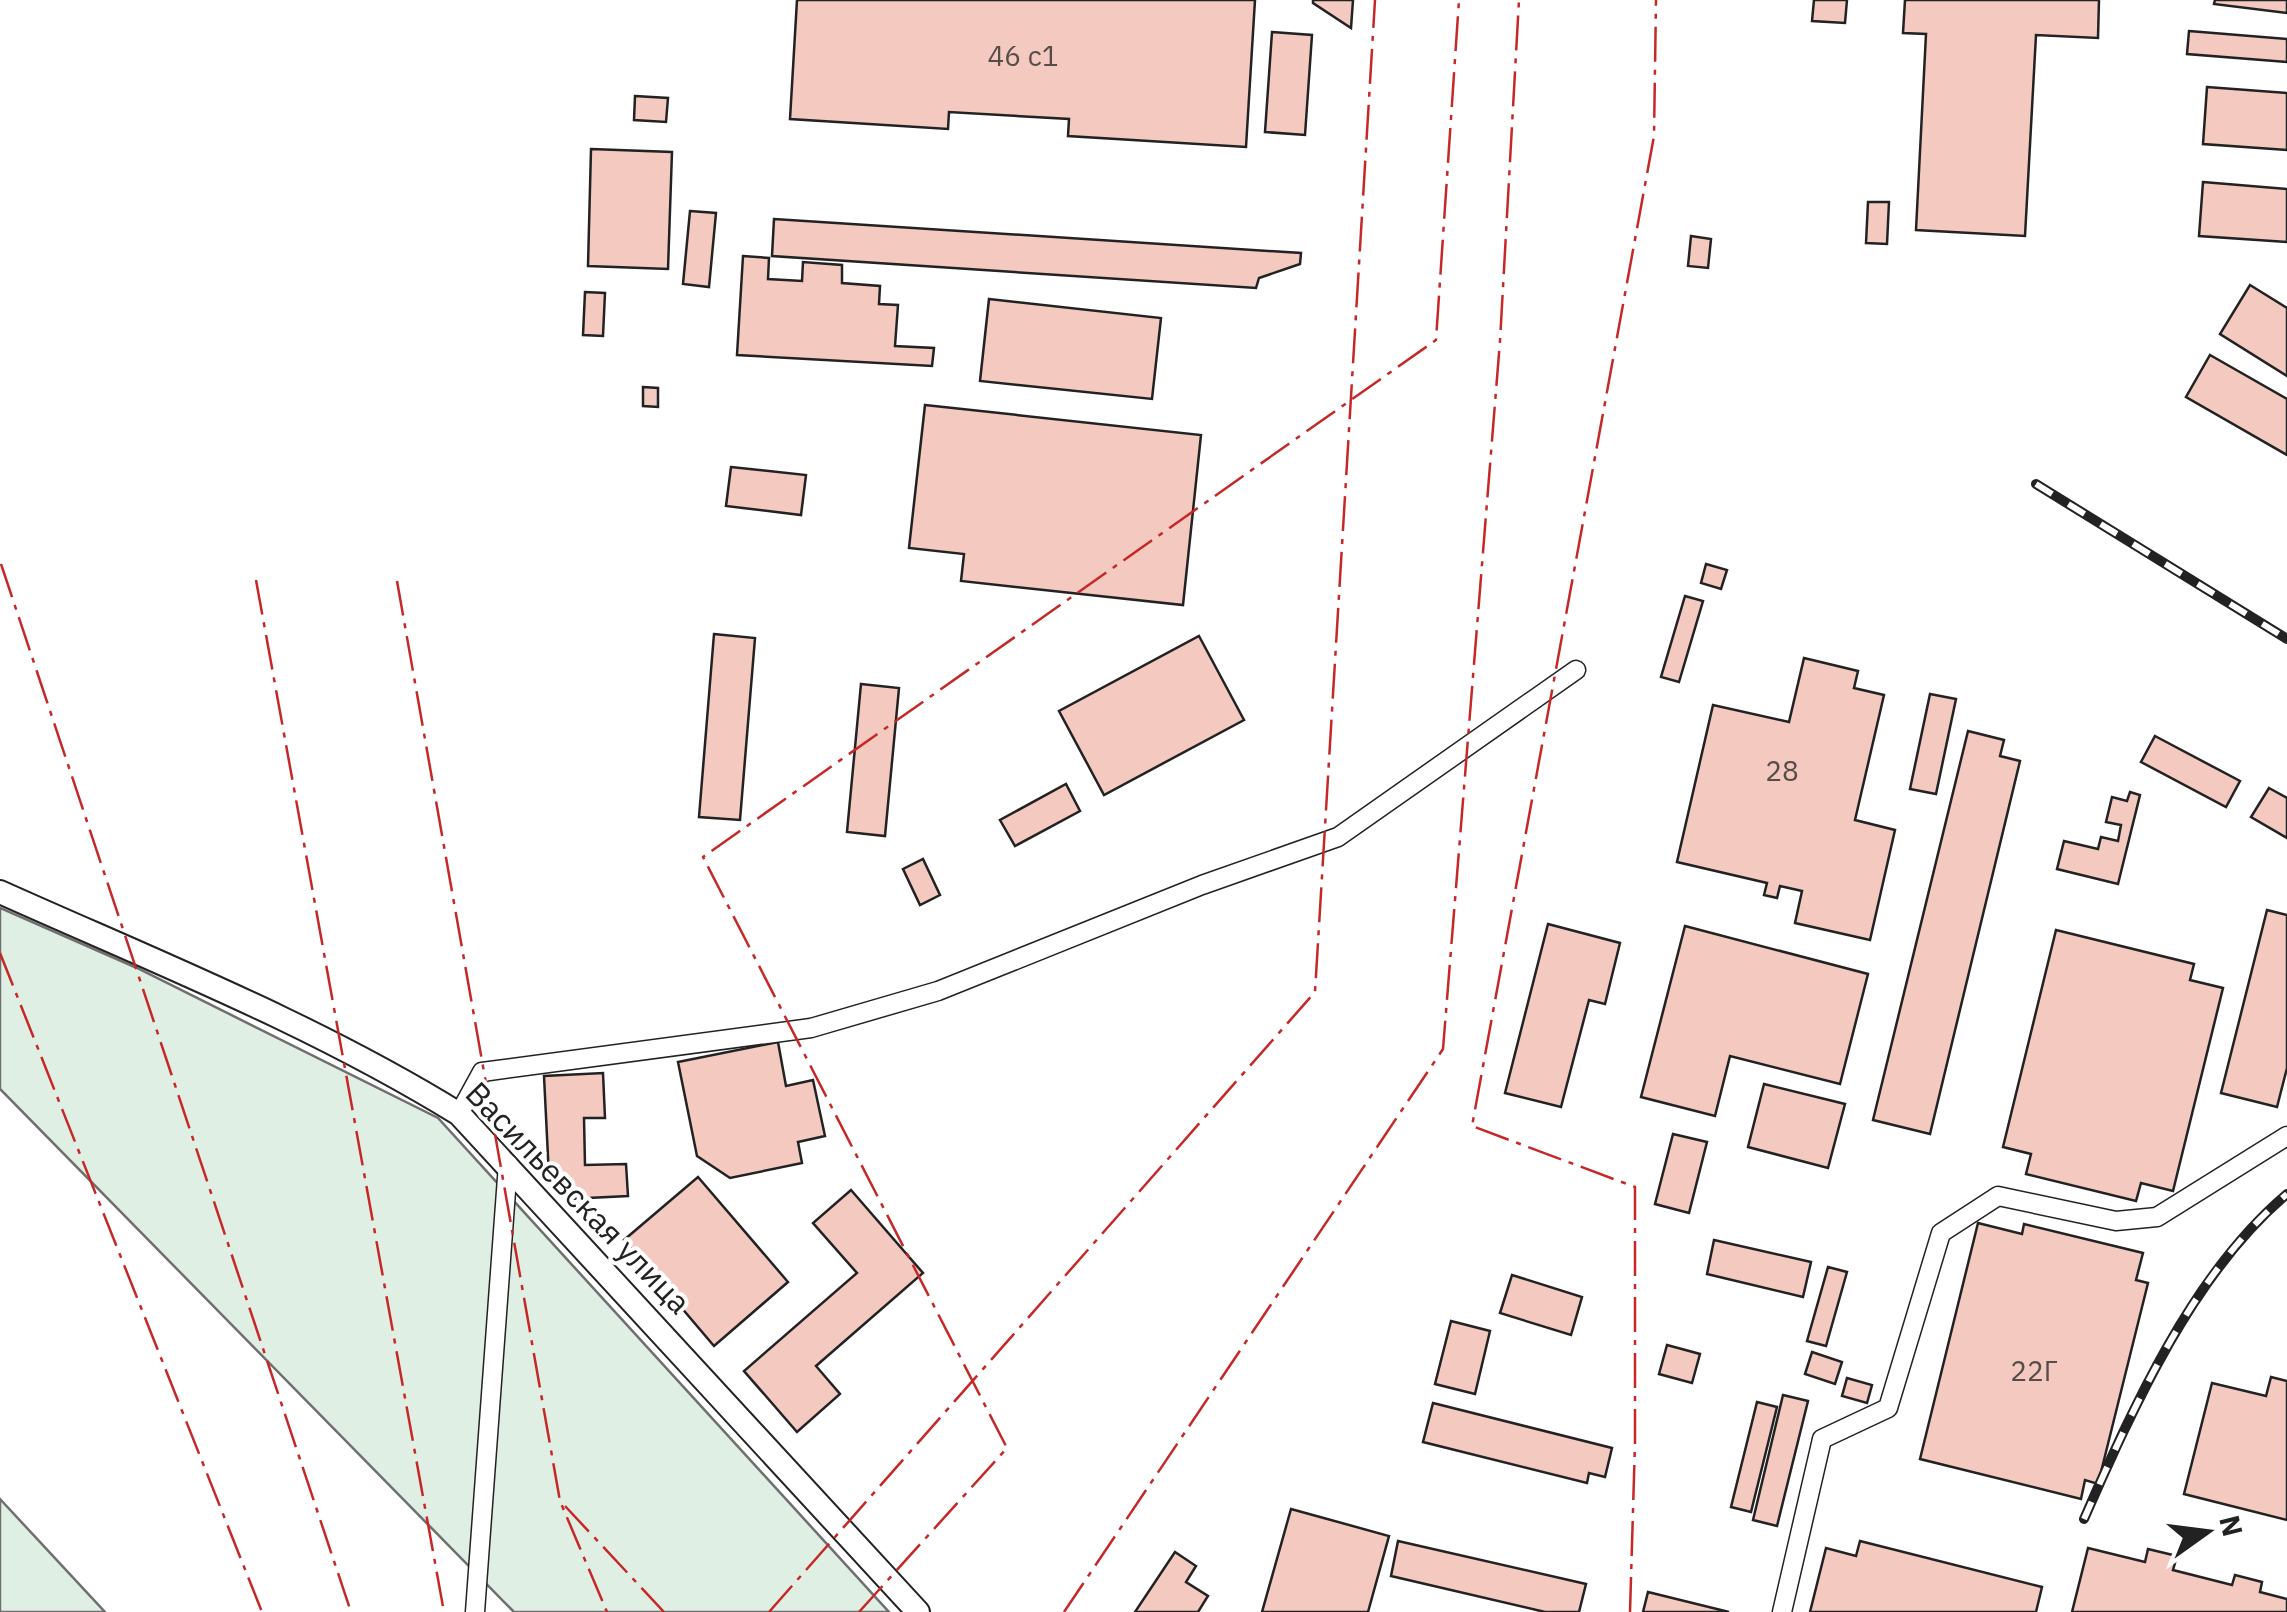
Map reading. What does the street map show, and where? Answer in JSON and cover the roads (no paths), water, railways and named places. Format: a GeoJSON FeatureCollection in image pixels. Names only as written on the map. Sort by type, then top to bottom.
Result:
{"type":"FeatureCollection","features":[{"type":"Feature","properties":{"kind":"street"},"geometry":{"type":"LineString","coordinates":[[460,1114],[482,1072],[811,1028],[938,991],[1202,884],[1338,837],[1576,670]]}},
{"type":"Feature","properties":{"kind":"street","name":"Васильевская улица"},"geometry":{"type":"LineString","coordinates":[[0,892],[274,1011],[382,1066],[460,1114],[918,1612]]}},
{"type":"Feature","properties":{"kind":"street"},"geometry":{"type":"LineString","coordinates":[[1782,1612],[1822,1438],[1888,1408],[1941,1233],[1998,1196],[2116,1221],[2157,1217],[2287,1136]]}},
{"type":"Feature","properties":{"kind":"street"},"geometry":{"type":"LineString","coordinates":[[475,1612],[508,1164]]}},
{"type":"Feature","properties":{"kind":"railway"},"geometry":{"type":"LineString","coordinates":[[2036,484],[2287,639]]}},
{"type":"Feature","properties":{"kind":"railway"},"geometry":{"type":"LineString","coordinates":[[2084,1519],[2145,1388],[2194,1303],[2253,1226],[2287,1194]]}}]}
